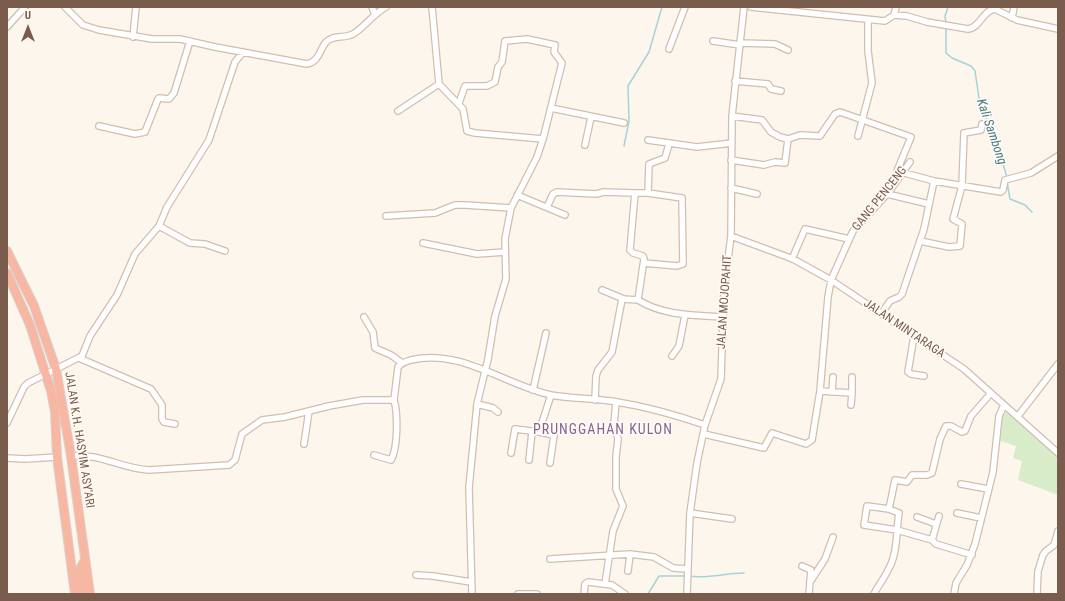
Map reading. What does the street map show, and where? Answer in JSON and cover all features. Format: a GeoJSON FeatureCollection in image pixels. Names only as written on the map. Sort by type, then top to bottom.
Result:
{"type":"FeatureCollection","features":[{"type":"Feature","properties":{"kind":"highway","name":"JALAN K.H. HASYIM ASY'ARI"},"geometry":{"type":"LineString","coordinates":[[7,251],[34,306],[56,369],[71,456],[90,594]]}},
{"type":"Feature","properties":{"kind":"highway","name":"JALAN K.H. HASYIM ASY'ARI"},"geometry":{"type":"LineString","coordinates":[[7,273],[30,325],[46,374],[55,412],[57,457],[75,594]]}},
{"type":"Feature","properties":{"kind":"highway"},"geometry":{"type":"LineString","coordinates":[[83,594],[80,569],[85,560]]}},
{"type":"Feature","properties":{"kind":"street"},"geometry":{"type":"LineString","coordinates":[[7,27],[25,7]]}},
{"type":"Feature","properties":{"kind":"street"},"geometry":{"type":"LineString","coordinates":[[65,7],[83,25],[133,37],[152,39],[174,38],[302,63],[310,63],[318,57],[326,42],[336,37],[352,34],[386,7]]}},
{"type":"Feature","properties":{"kind":"street"},"geometry":{"type":"LineString","coordinates":[[133,37],[136,7]]}},
{"type":"Feature","properties":{"kind":"street"},"geometry":{"type":"LineString","coordinates":[[372,7],[375,15]]}},
{"type":"Feature","properties":{"kind":"street"},"geometry":{"type":"LineString","coordinates":[[432,7],[439,84],[459,103],[464,113],[466,129],[470,132],[543,138]]}},
{"type":"Feature","properties":{"kind":"street"},"geometry":{"type":"LineString","coordinates":[[669,49],[685,7]]}},
{"type":"Feature","properties":{"kind":"street","name":"JALAN MOJOPAHIT"},"geometry":{"type":"LineString","coordinates":[[687,594],[690,513],[697,463],[705,426],[721,379],[723,317],[730,236],[732,116],[744,7]]}},
{"type":"Feature","properties":{"kind":"street"},"geometry":{"type":"LineString","coordinates":[[751,7],[885,21],[894,15],[907,16],[948,26],[971,29],[991,8],[1012,18],[1058,29]]}},
{"type":"Feature","properties":{"kind":"street"},"geometry":{"type":"LineString","coordinates":[[894,15],[896,7]]}},
{"type":"Feature","properties":{"kind":"street"},"geometry":{"type":"LineString","coordinates":[[1012,18],[1014,7]]}},
{"type":"Feature","properties":{"kind":"street"},"geometry":{"type":"LineString","coordinates":[[858,136],[872,83],[868,51],[868,20]]}},
{"type":"Feature","properties":{"kind":"street"},"geometry":{"type":"LineString","coordinates":[[459,103],[465,86],[487,86],[495,82],[498,67],[502,62],[505,41],[527,39],[554,44],[554,52],[562,63],[537,157],[511,208],[505,239],[506,279],[495,316],[486,370],[477,404],[469,488],[472,594]]}},
{"type":"Feature","properties":{"kind":"street"},"geometry":{"type":"LineString","coordinates":[[99,126],[135,134],[145,132],[158,99],[169,99],[174,93],[190,41]]}},
{"type":"Feature","properties":{"kind":"street"},"geometry":{"type":"LineString","coordinates":[[713,41],[740,44],[775,44],[788,50]]}},
{"type":"Feature","properties":{"kind":"street"},"geometry":{"type":"LineString","coordinates":[[7,423],[24,387],[34,379],[79,358],[83,353],[93,331],[116,295],[135,254],[159,226],[164,212],[209,140],[235,62],[243,52]]}},
{"type":"Feature","properties":{"kind":"street"},"geometry":{"type":"LineString","coordinates":[[735,81],[768,84],[771,89],[781,90]]}},
{"type":"Feature","properties":{"kind":"street"},"geometry":{"type":"LineString","coordinates":[[398,111],[439,84]]}},
{"type":"Feature","properties":{"kind":"street"},"geometry":{"type":"LineString","coordinates":[[550,108],[591,118],[624,123]]}},
{"type":"Feature","properties":{"kind":"street"},"geometry":{"type":"LineString","coordinates":[[732,116],[762,120],[771,132],[788,139],[800,135],[820,136],[838,112],[863,119],[911,137],[897,171],[934,181],[1001,192],[1008,179],[1031,173],[1058,156]]}},
{"type":"Feature","properties":{"kind":"street"},"geometry":{"type":"LineString","coordinates":[[585,145],[591,118]]}},
{"type":"Feature","properties":{"kind":"street"},"geometry":{"type":"LineString","coordinates":[[920,241],[949,247],[960,246],[962,224],[953,219],[962,186],[964,133],[981,130],[982,124]]}},
{"type":"Feature","properties":{"kind":"street"},"geometry":{"type":"LineString","coordinates":[[731,160],[764,165],[775,162],[785,163],[788,139]]}},
{"type":"Feature","properties":{"kind":"street"},"geometry":{"type":"LineString","coordinates":[[648,140],[669,144],[705,147],[732,143]]}},
{"type":"Feature","properties":{"kind":"street"},"geometry":{"type":"LineString","coordinates":[[648,193],[649,164],[665,158],[669,144]]}},
{"type":"Feature","properties":{"kind":"street","name":"GANG PENCENG"},"geometry":{"type":"LineString","coordinates":[[704,434],[764,448],[772,433],[790,440],[809,443],[812,440],[820,392],[828,297],[831,280],[849,239],[859,224],[887,194],[910,162]]}},
{"type":"Feature","properties":{"kind":"street"},"geometry":{"type":"LineString","coordinates":[[881,314],[890,301],[901,296],[920,241],[934,181]]}},
{"type":"Feature","properties":{"kind":"street"},"geometry":{"type":"LineString","coordinates":[[730,188],[757,194]]}},
{"type":"Feature","properties":{"kind":"street"},"geometry":{"type":"LineString","coordinates":[[547,207],[553,194],[557,192],[596,194],[604,192],[648,193],[682,198],[683,263],[678,266],[644,263]]}},
{"type":"Feature","properties":{"kind":"street"},"geometry":{"type":"LineString","coordinates":[[635,193],[630,250],[633,253],[643,256],[644,263],[638,300]]}},
{"type":"Feature","properties":{"kind":"street"},"geometry":{"type":"LineString","coordinates":[[887,194],[929,204]]}},
{"type":"Feature","properties":{"kind":"street"},"geometry":{"type":"LineString","coordinates":[[517,196],[565,215]]}},
{"type":"Feature","properties":{"kind":"street"},"geometry":{"type":"LineString","coordinates":[[386,216],[435,213],[455,206],[465,205],[511,208]]}},
{"type":"Feature","properties":{"kind":"street"},"geometry":{"type":"LineString","coordinates":[[159,226],[190,243],[205,244],[225,251]]}},
{"type":"Feature","properties":{"kind":"street"},"geometry":{"type":"LineString","coordinates":[[792,259],[806,228],[849,239]]}},
{"type":"Feature","properties":{"kind":"street","name":"JALAN MINTARAGA"},"geometry":{"type":"LineString","coordinates":[[730,236],[792,259],[831,280],[964,369],[1058,453]]}},
{"type":"Feature","properties":{"kind":"street"},"geometry":{"type":"LineString","coordinates":[[423,243],[477,254],[505,252]]}},
{"type":"Feature","properties":{"kind":"street"},"geometry":{"type":"LineString","coordinates":[[602,290],[624,299],[638,300],[662,311],[685,315],[723,317]]}},
{"type":"Feature","properties":{"kind":"street"},"geometry":{"type":"LineString","coordinates":[[595,400],[596,376],[598,370],[612,352],[622,302],[624,299]]}},
{"type":"Feature","properties":{"kind":"street"},"geometry":{"type":"LineString","coordinates":[[672,356],[679,347],[685,315]]}},
{"type":"Feature","properties":{"kind":"street"},"geometry":{"type":"LineString","coordinates":[[364,318],[373,332],[375,348],[391,355],[402,363]]}},
{"type":"Feature","properties":{"kind":"street"},"geometry":{"type":"LineString","coordinates":[[533,390],[546,333]]}},
{"type":"Feature","properties":{"kind":"street"},"geometry":{"type":"LineString","coordinates":[[914,336],[908,372],[911,374],[924,376]]}},
{"type":"Feature","properties":{"kind":"street"},"geometry":{"type":"LineString","coordinates":[[79,358],[151,389],[162,405],[162,419],[164,422],[174,424]]}},
{"type":"Feature","properties":{"kind":"street"},"geometry":{"type":"LineString","coordinates":[[374,455],[391,460],[394,455],[397,418],[394,400],[398,367],[402,363],[416,359],[446,360],[486,370],[533,390],[551,395],[616,402],[660,411],[705,426]]}},
{"type":"Feature","properties":{"kind":"street"},"geometry":{"type":"LineString","coordinates":[[1018,416],[1058,364]]}},
{"type":"Feature","properties":{"kind":"street"},"geometry":{"type":"LineString","coordinates":[[832,392],[833,377]]}},
{"type":"Feature","properties":{"kind":"street"},"geometry":{"type":"LineString","coordinates":[[850,405],[852,377]]}},
{"type":"Feature","properties":{"kind":"street"},"geometry":{"type":"LineString","coordinates":[[820,392],[852,393]]}},
{"type":"Feature","properties":{"kind":"street"},"geometry":{"type":"LineString","coordinates":[[889,509],[895,480],[907,482],[912,475],[931,474],[940,439],[946,426],[950,426],[961,432],[965,431],[972,416],[991,393]]}},
{"type":"Feature","properties":{"kind":"street"},"geometry":{"type":"LineString","coordinates":[[539,432],[551,395]]}},
{"type":"Feature","properties":{"kind":"street"},"geometry":{"type":"LineString","coordinates":[[71,456],[102,457],[137,469],[150,470],[229,465],[235,460],[242,434],[262,420],[363,400],[394,400]]}},
{"type":"Feature","properties":{"kind":"street"},"geometry":{"type":"LineString","coordinates":[[605,584],[613,531],[623,506],[616,489],[616,456],[618,439],[614,424],[616,402]]}},
{"type":"Feature","properties":{"kind":"street"},"geometry":{"type":"LineString","coordinates":[[477,404],[493,408],[498,412]]}},
{"type":"Feature","properties":{"kind":"street"},"geometry":{"type":"LineString","coordinates":[[954,594],[956,583],[972,555],[994,465],[1000,416],[1004,405]]}},
{"type":"Feature","properties":{"kind":"street"},"geometry":{"type":"LineString","coordinates":[[304,444],[309,411]]}},
{"type":"Feature","properties":{"kind":"street"},"geometry":{"type":"LineString","coordinates":[[511,453],[514,429],[554,435],[550,463]]}},
{"type":"Feature","properties":{"kind":"street"},"geometry":{"type":"LineString","coordinates":[[529,460],[532,432]]}},
{"type":"Feature","properties":{"kind":"street"},"geometry":{"type":"LineString","coordinates":[[7,458],[25,459],[57,457]]}},
{"type":"Feature","properties":{"kind":"street"},"geometry":{"type":"LineString","coordinates":[[960,484],[988,489]]}},
{"type":"Feature","properties":{"kind":"street"},"geometry":{"type":"LineString","coordinates":[[874,594],[891,565],[895,552],[897,530],[899,513],[889,509],[867,505],[864,524],[897,530],[932,540],[937,545],[972,555]]}},
{"type":"Feature","properties":{"kind":"street"},"geometry":{"type":"LineString","coordinates":[[690,513],[732,519]]}},
{"type":"Feature","properties":{"kind":"street"},"geometry":{"type":"LineString","coordinates":[[957,513],[981,518]]}},
{"type":"Feature","properties":{"kind":"street"},"geometry":{"type":"LineString","coordinates":[[932,540],[939,516]]}},
{"type":"Feature","properties":{"kind":"street"},"geometry":{"type":"LineString","coordinates":[[917,517],[936,524]]}},
{"type":"Feature","properties":{"kind":"street"},"geometry":{"type":"LineString","coordinates":[[1037,594],[1038,570],[1046,551],[1054,546],[1058,531]]}},
{"type":"Feature","properties":{"kind":"street"},"geometry":{"type":"LineString","coordinates":[[810,582],[825,559],[833,537]]}},
{"type":"Feature","properties":{"kind":"street"},"geometry":{"type":"LineString","coordinates":[[628,571],[630,554]]}},
{"type":"Feature","properties":{"kind":"street"},"geometry":{"type":"LineString","coordinates":[[550,560],[630,554],[654,558],[669,566],[688,568]]}},
{"type":"Feature","properties":{"kind":"street"},"geometry":{"type":"LineString","coordinates":[[802,566],[811,570],[809,594]]}},
{"type":"Feature","properties":{"kind":"street"},"geometry":{"type":"LineString","coordinates":[[416,576],[433,576],[471,582]]}},
{"type":"Feature","properties":{"kind":"street"},"geometry":{"type":"LineString","coordinates":[[584,594],[586,582],[612,585],[625,594]]}},
{"type":"Feature","properties":{"kind":"street"},"geometry":{"type":"LineString","coordinates":[[522,593],[537,594]]}},
{"type":"Feature","properties":{"kind":"green space"},"geometry":{"type":"Polygon","coordinates":[[[1007,412],[1058,456],[1058,495],[1018,480],[1022,461],[1013,458],[1016,446],[998,440],[1001,417],[1007,412]]]}},
{"type":"Feature","properties":{"kind":"waterway"},"geometry":{"type":"LineString","coordinates":[[624,146],[629,121],[628,86],[649,52],[662,7]]}},
{"type":"Feature","properties":{"kind":"waterway","name":"Kali Sambong"},"geometry":{"type":"LineString","coordinates":[[946,23],[945,16],[948,7]]}},
{"type":"Feature","properties":{"kind":"waterway","name":"Kali Sambong"},"geometry":{"type":"LineString","coordinates":[[946,26],[946,53],[952,58],[971,66],[975,71],[980,105],[997,141],[1007,178]]}},
{"type":"Feature","properties":{"kind":"waterway","name":"Kali Sambong"},"geometry":{"type":"LineString","coordinates":[[1007,182],[1010,199],[1025,205],[1032,212]]}},
{"type":"Feature","properties":{"kind":"waterway"},"geometry":{"type":"LineString","coordinates":[[689,576],[703,577],[744,573]]}},
{"type":"Feature","properties":{"kind":"waterway"},"geometry":{"type":"LineString","coordinates":[[648,594],[659,576],[686,576]]}},
{"type":"Feature","properties":{"kind":"district","name":"PRUNGGAHAN KULON"},"geometry":{"type":"Point","coordinates":[603,430]}}]}
